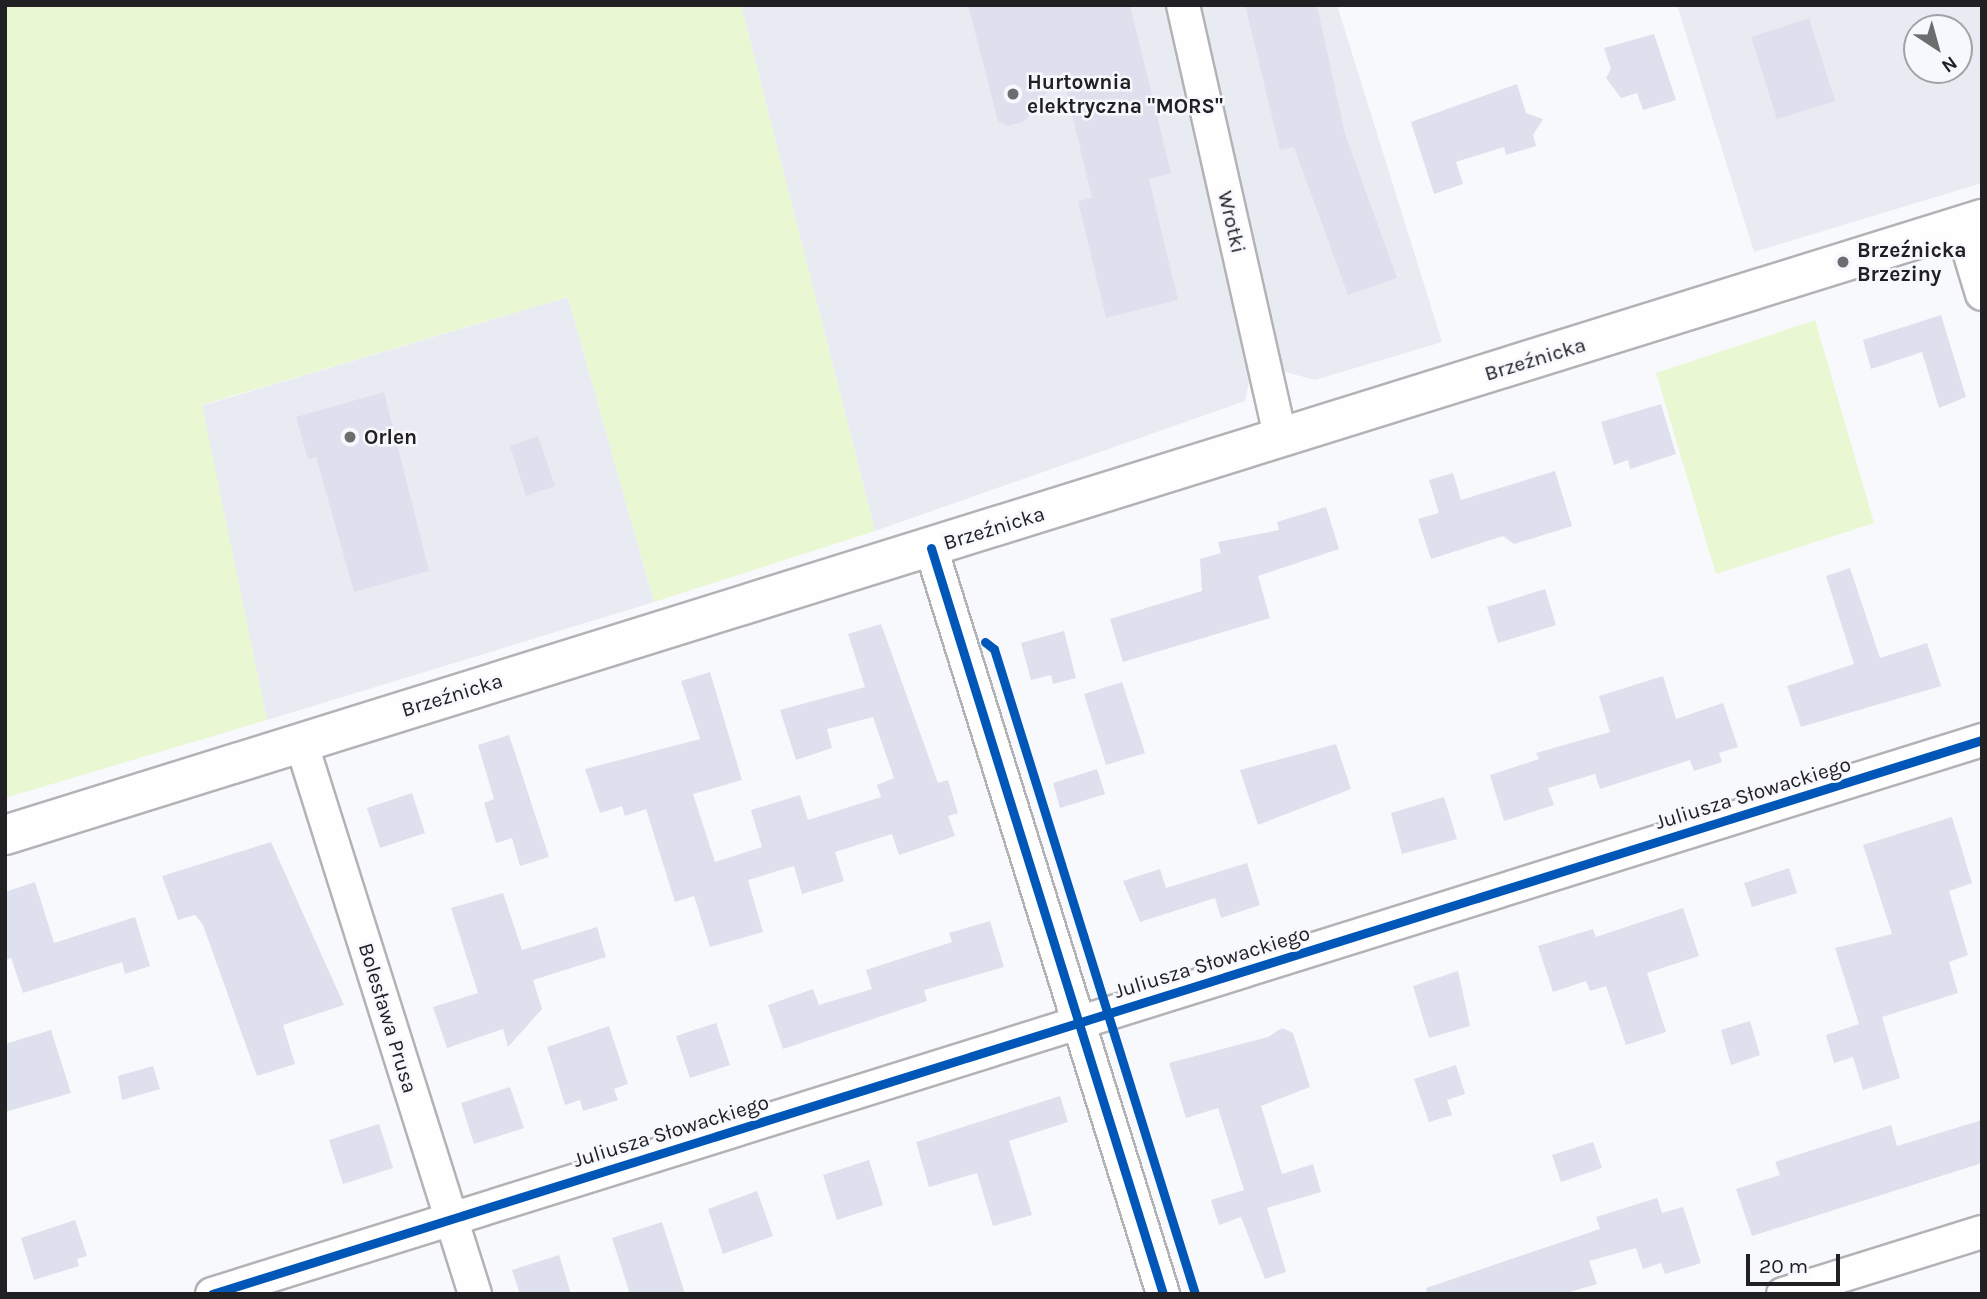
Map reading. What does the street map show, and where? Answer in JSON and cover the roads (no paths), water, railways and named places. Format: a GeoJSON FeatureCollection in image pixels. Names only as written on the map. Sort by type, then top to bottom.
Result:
{"type":"FeatureCollection","features":[{"type":"Feature","properties":{"kind":"main road","name":"Brzeźnicka"},"geometry":{"type":"LineString","coordinates":[[5,835],[1971,222]]}},
{"type":"Feature","properties":{"kind":"street","name":"Wrotki"},"geometry":{"type":"LineString","coordinates":[[1183,5],[1281,439]]}},
{"type":"Feature","properties":{"kind":"street"},"geometry":{"type":"LineString","coordinates":[[1971,222],[1982,294]]}},
{"type":"Feature","properties":{"kind":"street"},"geometry":{"type":"LineString","coordinates":[[931,548],[1163,1294]]}},
{"type":"Feature","properties":{"kind":"street","name":"Juliusza Słowackiego"},"geometry":{"type":"LineString","coordinates":[[212,1294],[1982,740]]}},
{"type":"Feature","properties":{"kind":"street","name":"Bolesława Prusa"},"geometry":{"type":"LineString","coordinates":[[302,742],[475,1294]]}},
{"type":"Feature","properties":{"kind":"street"},"geometry":{"type":"LineString","coordinates":[[1783,1294],[1982,1232]]}},
{"type":"Feature","properties":{"kind":"place","name":"Hurtownia elektryczna \"MORS\""},"geometry":{"type":"Point","coordinates":[1013,94]}},
{"type":"Feature","properties":{"kind":"place","name":"Brzeźnicka Brzeziny"},"geometry":{"type":"Point","coordinates":[1843,262]}},
{"type":"Feature","properties":{"kind":"place","name":"Orlen"},"geometry":{"type":"Point","coordinates":[350,437]}}]}
